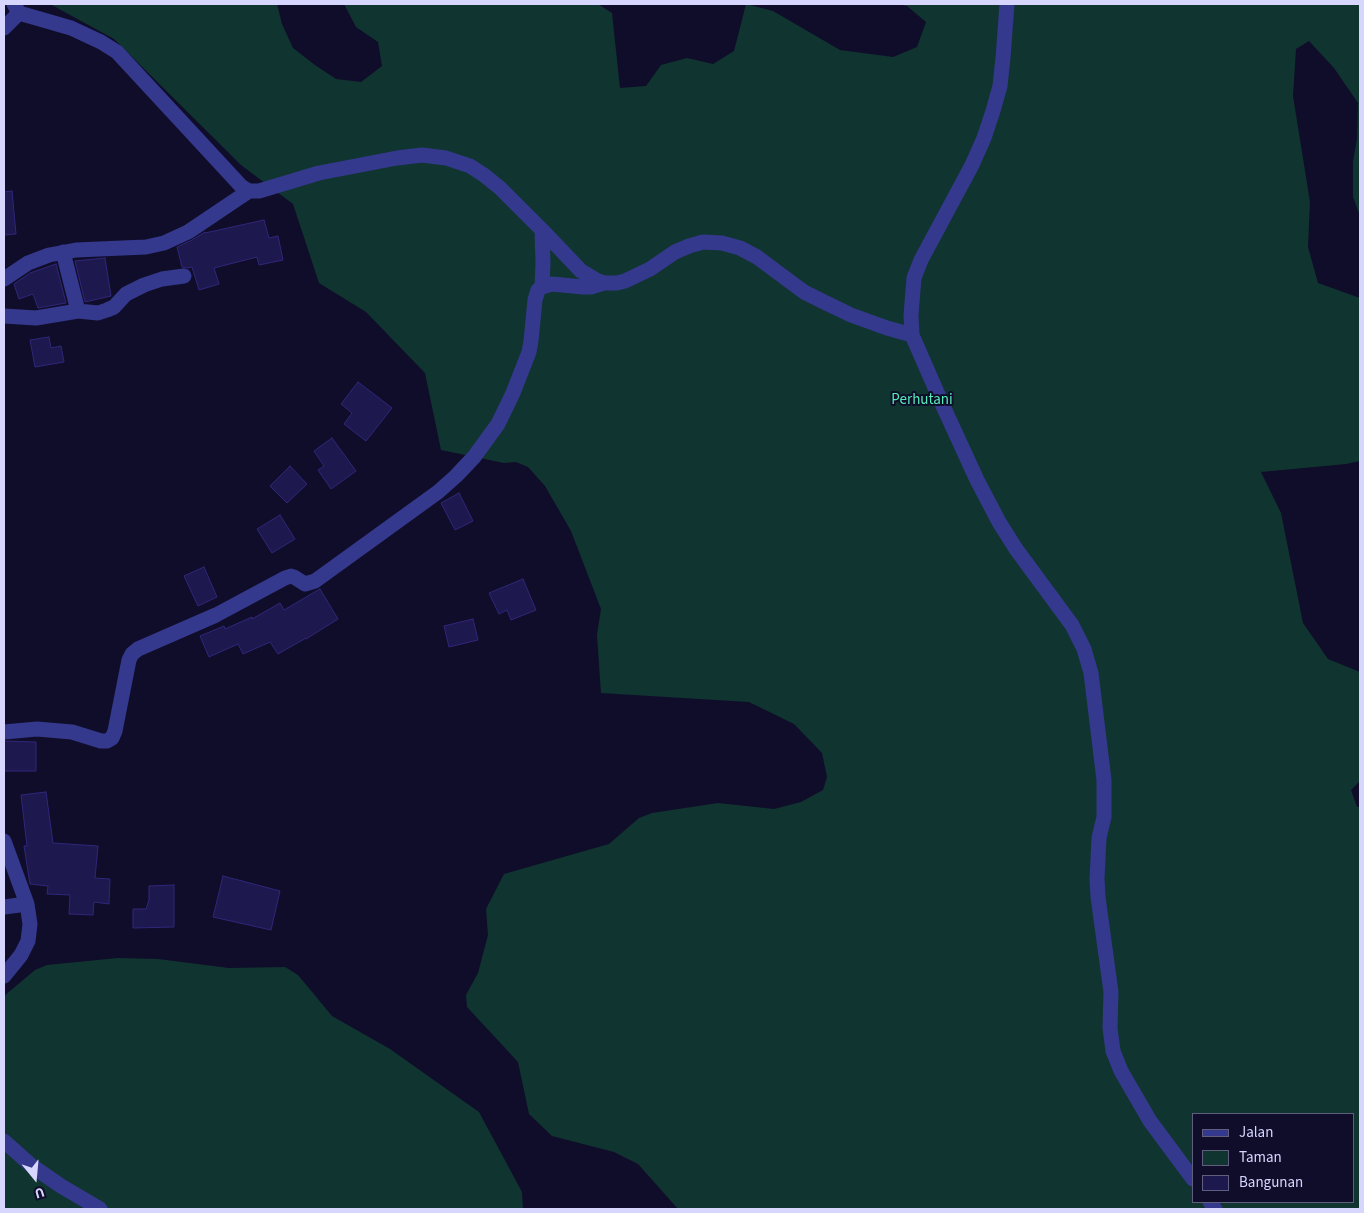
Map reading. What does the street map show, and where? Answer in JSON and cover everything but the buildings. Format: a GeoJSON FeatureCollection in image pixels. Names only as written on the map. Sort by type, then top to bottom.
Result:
{"type":"FeatureCollection","features":[{"type":"Feature","properties":{"kind":"street"},"geometry":{"type":"LineString","coordinates":[[1007,4],[1000,86],[993,111],[972,165],[925,253],[914,278],[911,299],[912,335],[977,480],[1016,549],[1072,625],[1092,673],[1104,780],[1104,817],[1099,838],[1097,879],[1111,992],[1110,1028],[1113,1051],[1121,1071],[1150,1121],[1192,1178]]}},
{"type":"Feature","properties":{"kind":"street"},"geometry":{"type":"LineString","coordinates":[[4,28],[16,8],[71,28],[117,52],[241,186],[249,191]]}},
{"type":"Feature","properties":{"kind":"street"},"geometry":{"type":"LineString","coordinates":[[4,279],[38,258],[63,252],[146,246],[164,242],[188,232],[249,191],[265,190],[319,173],[422,155],[460,161],[484,175],[500,188],[581,271],[591,278],[605,283]]}},
{"type":"Feature","properties":{"kind":"street"},"geometry":{"type":"LineString","coordinates":[[542,230],[542,287]]}},
{"type":"Feature","properties":{"kind":"street"},"geometry":{"type":"LineString","coordinates":[[4,732],[56,730],[107,741],[112,738],[115,731],[129,660],[138,649],[216,615],[291,576],[305,584],[315,582],[438,492],[474,457],[498,424],[513,393],[528,352],[531,341],[534,300],[537,292],[542,287],[552,284],[591,287],[605,283],[616,283],[635,277],[675,252],[689,246],[703,242],[722,243],[740,248],[757,257],[804,292],[824,302],[851,315],[912,335]]}},
{"type":"Feature","properties":{"kind":"street"},"geometry":{"type":"LineString","coordinates":[[63,252],[78,311]]}},
{"type":"Feature","properties":{"kind":"street"},"geometry":{"type":"LineString","coordinates":[[4,316],[36,318],[78,311],[98,313],[114,306],[126,294],[144,285],[162,279],[184,276]]}},
{"type":"Feature","properties":{"kind":"street"},"geometry":{"type":"LineString","coordinates":[[4,841],[27,904],[30,924],[28,941],[4,976]]}},
{"type":"Feature","properties":{"kind":"street"},"geometry":{"type":"LineString","coordinates":[[4,907],[27,904]]}},
{"type":"Feature","properties":{"kind":"street"},"geometry":{"type":"LineString","coordinates":[[4,1141],[32,1166],[100,1209]]}},
{"type":"Feature","properties":{"kind":"green space","name":"Perhutani"},"geometry":{"type":"Polygon","coordinates":[[[50,4],[277,4],[282,24],[293,48],[336,79],[361,82],[382,66],[378,42],[356,27],[344,4],[598,4],[612,13],[620,88],[646,86],[661,65],[687,58],[713,64],[734,51],[746,4],[773,11],[840,50],[893,57],[917,47],[926,22],[907,6],[899,4],[1360,4],[1360,216],[1353,197],[1353,161],[1357,139],[1358,103],[1334,68],[1309,41],[1296,49],[1293,96],[1310,202],[1308,247],[1318,283],[1360,298],[1360,461],[1261,472],[1281,513],[1303,623],[1328,659],[1360,672],[1360,781],[1351,790],[1357,807],[1360,807],[1360,1209],[678,1209],[638,1164],[614,1152],[552,1136],[529,1114],[518,1062],[467,1007],[466,995],[478,973],[488,935],[486,909],[504,874],[609,844],[639,818],[652,813],[718,803],[774,809],[801,802],[823,790],[827,777],[822,753],[794,724],[749,702],[601,693],[597,635],[601,609],[571,531],[545,486],[528,467],[516,462],[504,463],[441,450],[425,373],[366,312],[319,283],[293,204],[241,165],[114,39],[50,4]]]}},
{"type":"Feature","properties":{"kind":"green space"},"geometry":{"type":"Polygon","coordinates":[[[118,958],[158,959],[229,968],[285,967],[298,975],[332,1016],[390,1049],[479,1112],[522,1192],[523,1209],[4,1209],[4,996],[35,970],[47,965],[118,958]]]}}]}
